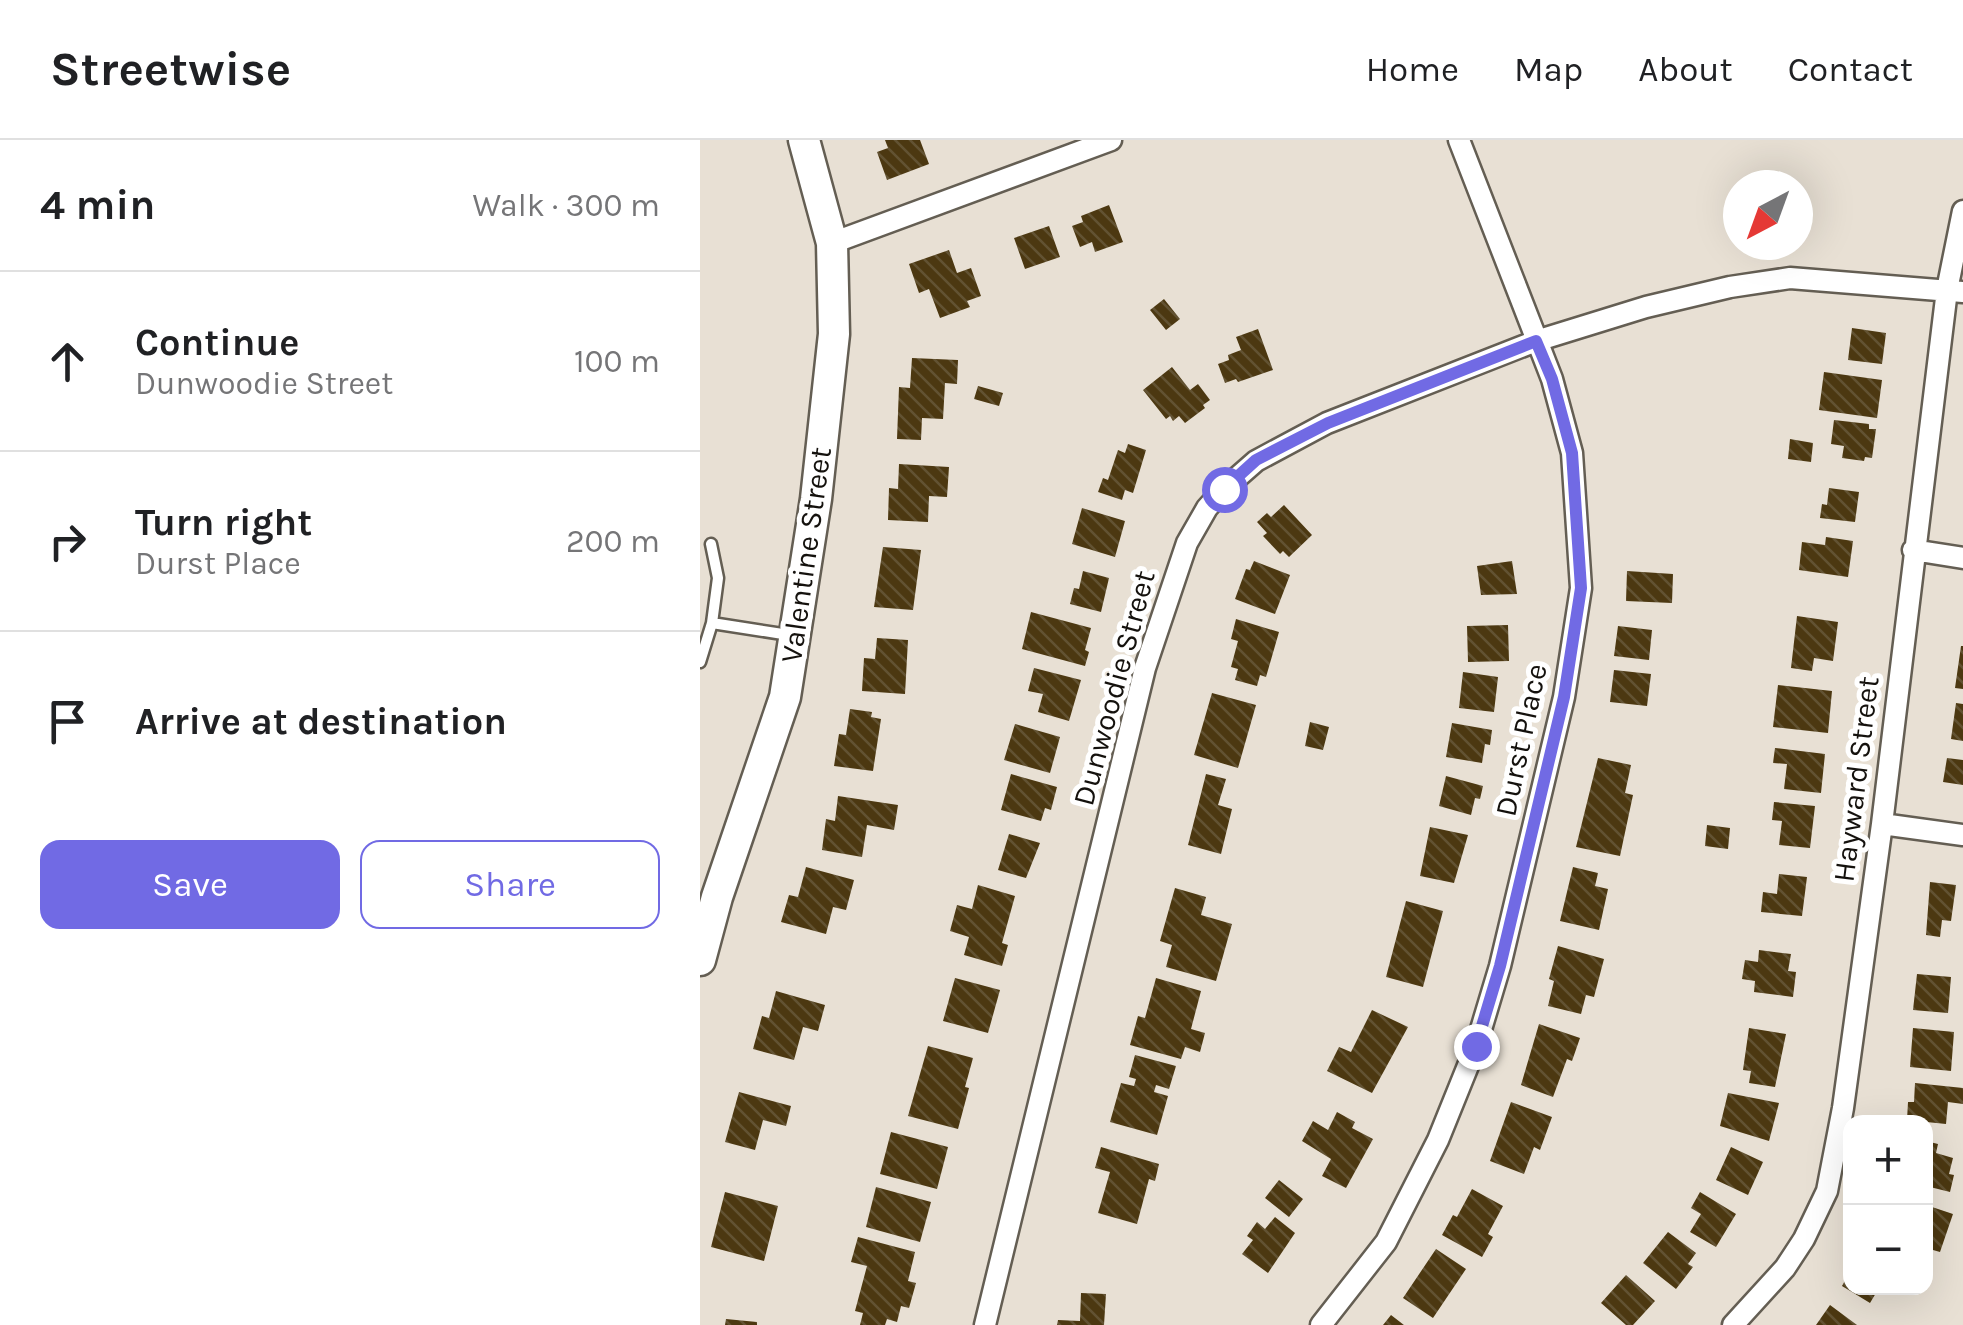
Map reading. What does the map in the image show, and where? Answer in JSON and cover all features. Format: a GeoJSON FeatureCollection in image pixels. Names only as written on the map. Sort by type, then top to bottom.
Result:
{"type":"FeatureCollection","features":[{"type":"Feature","properties":{"kind":"street","name":"Valentine Street"},"geometry":{"type":"LineString","coordinates":[[700,960],[717,897],[785,697],[816,500],[834,334],[832,242],[804,140]]}},
{"type":"Feature","properties":{"kind":"street"},"geometry":{"type":"LineString","coordinates":[[832,242],[1111,140]]}},
{"type":"Feature","properties":{"kind":"street","name":"Durst Place"},"geometry":{"type":"LineString","coordinates":[[1321,1325],[1386,1242],[1438,1140],[1476,1046],[1500,966],[1564,697],[1581,588],[1572,453],[1552,379],[1459,140]]}},
{"type":"Feature","properties":{"kind":"street","name":"Hayward Street"},"geometry":{"type":"LineString","coordinates":[[1733,1325],[1785,1268],[1827,1191],[1843,1108],[1914,550],[1955,291],[1963,210]]}},
{"type":"Feature","properties":{"kind":"street","name":"Dunwoodie Street"},"geometry":{"type":"LineString","coordinates":[[984,1325],[1145,668],[1186,543],[1207,508],[1256,460],[1328,423],[1536,341],[1646,307],[1730,287],[1790,278],[1955,291]]}},
{"type":"Feature","properties":{"kind":"street"},"geometry":{"type":"LineString","coordinates":[[1914,550],[1963,558]]}},
{"type":"Feature","properties":{"kind":"street"},"geometry":{"type":"LineString","coordinates":[[1882,824],[1963,835]]}},
{"type":"Feature","properties":{"kind":"lane"},"geometry":{"type":"LineString","coordinates":[[700,662],[712,623],[718,578],[711,544]]}},
{"type":"Feature","properties":{"kind":"lane"},"geometry":{"type":"LineString","coordinates":[[712,623],[795,636]]}},
{"type":"Feature","properties":{"kind":"building"},"geometry":{"type":"Polygon","coordinates":[[[885,140],[920,140],[929,164],[887,180],[877,152],[888,148],[885,140]]]}},
{"type":"Feature","properties":{"kind":"building"},"geometry":{"type":"Polygon","coordinates":[[[1109,205],[1123,242],[1095,252],[1092,242],[1080,247],[1072,226],[1083,222],[1081,216],[1109,205]]]}},
{"type":"Feature","properties":{"kind":"building"},"geometry":{"type":"Polygon","coordinates":[[[1049,226],[1060,257],[1025,269],[1014,238],[1049,226]]]}},
{"type":"Feature","properties":{"kind":"building"},"geometry":{"type":"Polygon","coordinates":[[[949,250],[957,273],[971,268],[981,296],[967,301],[970,307],[940,318],[929,289],[919,293],[909,264],[949,250]]]}},
{"type":"Feature","properties":{"kind":"building"},"geometry":{"type":"Polygon","coordinates":[[[1164,299],[1180,319],[1166,330],[1150,310],[1164,299]]]}},
{"type":"Feature","properties":{"kind":"building"},"geometry":{"type":"Polygon","coordinates":[[[1852,328],[1886,333],[1882,364],[1848,360],[1852,328]]]}},
{"type":"Feature","properties":{"kind":"building"},"geometry":{"type":"Polygon","coordinates":[[[1258,329],[1273,370],[1225,383],[1218,364],[1241,350],[1236,337],[1258,329]]]}},
{"type":"Feature","properties":{"kind":"building"},"geometry":{"type":"Polygon","coordinates":[[[912,358],[958,360],[957,384],[945,383],[943,419],[922,418],[921,440],[897,439],[899,387],[910,388],[912,358]]]}},
{"type":"Feature","properties":{"kind":"building"},"geometry":{"type":"Polygon","coordinates":[[[1172,367],[1190,390],[1198,384],[1210,400],[1185,423],[1179,416],[1173,421],[1170,416],[1166,419],[1143,390],[1172,367]]]}},
{"type":"Feature","properties":{"kind":"building"},"geometry":{"type":"Polygon","coordinates":[[[1824,372],[1882,380],[1877,418],[1819,410],[1824,372]]]}},
{"type":"Feature","properties":{"kind":"building"},"geometry":{"type":"Polygon","coordinates":[[[978,386],[1003,393],[999,406],[974,399],[978,386]]]}},
{"type":"Feature","properties":{"kind":"building"},"geometry":{"type":"Polygon","coordinates":[[[1834,420],[1869,424],[1869,429],[1876,429],[1872,458],[1842,458],[1844,446],[1831,444],[1834,420]]]}},
{"type":"Feature","properties":{"kind":"building"},"geometry":{"type":"Polygon","coordinates":[[[1790,439],[1813,443],[1811,462],[1788,459],[1790,439]]]}},
{"type":"Feature","properties":{"kind":"building"},"geometry":{"type":"Polygon","coordinates":[[[1128,444],[1146,450],[1133,493],[1125,490],[1122,500],[1098,492],[1103,478],[1108,480],[1118,450],[1125,453],[1128,444]]]}},
{"type":"Feature","properties":{"kind":"building"},"geometry":{"type":"Polygon","coordinates":[[[899,464],[949,467],[947,497],[929,496],[928,522],[888,520],[889,488],[898,489],[899,464]]]}},
{"type":"Feature","properties":{"kind":"building"},"geometry":{"type":"Polygon","coordinates":[[[1829,488],[1859,492],[1855,522],[1820,518],[1829,488]]]}},
{"type":"Feature","properties":{"kind":"building"},"geometry":{"type":"Polygon","coordinates":[[[1284,505],[1312,535],[1289,557],[1283,551],[1280,554],[1263,536],[1267,533],[1257,522],[1267,513],[1271,517],[1284,505]]]}},
{"type":"Feature","properties":{"kind":"building"},"geometry":{"type":"Polygon","coordinates":[[[1082,508],[1125,521],[1115,557],[1072,544],[1082,508]]]}},
{"type":"Feature","properties":{"kind":"building"},"geometry":{"type":"Polygon","coordinates":[[[1826,537],[1853,541],[1848,577],[1799,570],[1802,542],[1825,545],[1826,537]]]}},
{"type":"Feature","properties":{"kind":"building"},"geometry":{"type":"Polygon","coordinates":[[[883,547],[921,550],[913,610],[874,607],[883,547]]]}},
{"type":"Feature","properties":{"kind":"building"},"geometry":{"type":"Polygon","coordinates":[[[1254,561],[1290,575],[1275,614],[1235,599],[1246,569],[1250,570],[1254,561]]]}},
{"type":"Feature","properties":{"kind":"building"},"geometry":{"type":"Polygon","coordinates":[[[1512,561],[1517,594],[1481,595],[1477,566],[1512,561]]]}},
{"type":"Feature","properties":{"kind":"building"},"geometry":{"type":"Polygon","coordinates":[[[1083,571],[1109,578],[1101,612],[1070,604],[1083,571]]]}},
{"type":"Feature","properties":{"kind":"building"},"geometry":{"type":"Polygon","coordinates":[[[1627,571],[1673,574],[1672,603],[1626,601],[1627,571]]]}},
{"type":"Feature","properties":{"kind":"building"},"geometry":{"type":"Polygon","coordinates":[[[1031,612],[1091,628],[1085,666],[1022,649],[1031,612]]]}},
{"type":"Feature","properties":{"kind":"building"},"geometry":{"type":"Polygon","coordinates":[[[1797,616],[1838,622],[1833,661],[1814,658],[1812,671],[1791,668],[1797,616]]]}},
{"type":"Feature","properties":{"kind":"building"},"geometry":{"type":"Polygon","coordinates":[[[1236,619],[1279,632],[1266,677],[1260,675],[1257,686],[1235,680],[1238,669],[1231,667],[1238,641],[1231,639],[1236,619]]]}},
{"type":"Feature","properties":{"kind":"building"},"geometry":{"type":"Polygon","coordinates":[[[1508,625],[1509,661],[1468,662],[1467,626],[1508,625]]]}},
{"type":"Feature","properties":{"kind":"building"},"geometry":{"type":"Polygon","coordinates":[[[1618,626],[1652,630],[1649,660],[1614,656],[1618,626]]]}},
{"type":"Feature","properties":{"kind":"building"},"geometry":{"type":"Polygon","coordinates":[[[877,638],[908,640],[905,694],[862,691],[864,658],[875,659],[877,638]]]}},
{"type":"Feature","properties":{"kind":"building"},"geometry":{"type":"Polygon","coordinates":[[[1963,646],[1963,689],[1955,688],[1963,646]]]}},
{"type":"Feature","properties":{"kind":"building"},"geometry":{"type":"Polygon","coordinates":[[[1034,668],[1081,680],[1069,721],[1038,712],[1043,694],[1028,691],[1034,668]]]}},
{"type":"Feature","properties":{"kind":"building"},"geometry":{"type":"Polygon","coordinates":[[[1614,670],[1651,674],[1647,706],[1610,702],[1614,670]]]}},
{"type":"Feature","properties":{"kind":"building"},"geometry":{"type":"Polygon","coordinates":[[[1463,672],[1498,677],[1494,712],[1459,708],[1463,672]]]}},
{"type":"Feature","properties":{"kind":"building"},"geometry":{"type":"Polygon","coordinates":[[[1778,685],[1832,691],[1828,733],[1773,727],[1778,685]]]}},
{"type":"Feature","properties":{"kind":"building"},"geometry":{"type":"Polygon","coordinates":[[[1212,693],[1256,705],[1238,768],[1194,755],[1212,693]]]}},
{"type":"Feature","properties":{"kind":"building"},"geometry":{"type":"Polygon","coordinates":[[[1956,703],[1963,704],[1963,741],[1951,739],[1956,703]]]}},
{"type":"Feature","properties":{"kind":"building"},"geometry":{"type":"Polygon","coordinates":[[[850,709],[872,712],[871,717],[881,719],[873,771],[834,766],[839,734],[846,735],[850,709]]]}},
{"type":"Feature","properties":{"kind":"building"},"geometry":{"type":"Polygon","coordinates":[[[1310,722],[1329,727],[1323,750],[1305,746],[1310,722]]]}},
{"type":"Feature","properties":{"kind":"building"},"geometry":{"type":"Polygon","coordinates":[[[1452,723],[1492,730],[1482,763],[1446,757],[1452,723]]]}},
{"type":"Feature","properties":{"kind":"building"},"geometry":{"type":"Polygon","coordinates":[[[1015,724],[1060,737],[1050,773],[1004,760],[1015,724]]]}},
{"type":"Feature","properties":{"kind":"building"},"geometry":{"type":"Polygon","coordinates":[[[1775,748],[1825,754],[1821,793],[1784,789],[1787,764],[1773,763],[1775,748]]]}},
{"type":"Feature","properties":{"kind":"building"},"geometry":{"type":"Polygon","coordinates":[[[1598,758],[1631,765],[1625,793],[1633,795],[1620,856],[1576,847],[1598,758]]]}},
{"type":"Feature","properties":{"kind":"building"},"geometry":{"type":"Polygon","coordinates":[[[1947,758],[1963,760],[1963,785],[1943,782],[1947,758]]]}},
{"type":"Feature","properties":{"kind":"building"},"geometry":{"type":"Polygon","coordinates":[[[1011,774],[1057,787],[1051,810],[1045,808],[1041,821],[1001,810],[1011,774]]]}},
{"type":"Feature","properties":{"kind":"building"},"geometry":{"type":"Polygon","coordinates":[[[1206,774],[1226,779],[1218,805],[1232,809],[1221,854],[1188,845],[1206,774]]]}},
{"type":"Feature","properties":{"kind":"building"},"geometry":{"type":"Polygon","coordinates":[[[1446,776],[1483,786],[1471,815],[1439,806],[1446,776]]]}},
{"type":"Feature","properties":{"kind":"building"},"geometry":{"type":"Polygon","coordinates":[[[838,796],[898,805],[894,830],[867,825],[862,857],[822,850],[826,819],[835,821],[838,796]]]}},
{"type":"Feature","properties":{"kind":"building"},"geometry":{"type":"Polygon","coordinates":[[[1774,802],[1815,806],[1810,848],[1779,845],[1782,821],[1772,820],[1774,802]]]}},
{"type":"Feature","properties":{"kind":"building"},"geometry":{"type":"Polygon","coordinates":[[[1707,825],[1730,828],[1728,849],[1705,846],[1707,825]]]}},
{"type":"Feature","properties":{"kind":"building"},"geometry":{"type":"Polygon","coordinates":[[[1430,827],[1468,835],[1454,883],[1420,876],[1430,827]]]}},
{"type":"Feature","properties":{"kind":"building"},"geometry":{"type":"Polygon","coordinates":[[[1009,834],[1040,843],[1026,878],[998,870],[1009,834]]]}},
{"type":"Feature","properties":{"kind":"building"},"geometry":{"type":"Polygon","coordinates":[[[806,867],[854,880],[846,910],[833,907],[826,934],[781,922],[789,895],[798,897],[806,867]]]}},
{"type":"Feature","properties":{"kind":"building"},"geometry":{"type":"Polygon","coordinates":[[[1573,867],[1598,873],[1595,886],[1608,889],[1599,930],[1560,921],[1573,867]]]}},
{"type":"Feature","properties":{"kind":"building"},"geometry":{"type":"Polygon","coordinates":[[[1779,874],[1807,877],[1802,916],[1761,912],[1763,892],[1777,894],[1779,874]]]}},
{"type":"Feature","properties":{"kind":"building"},"geometry":{"type":"Polygon","coordinates":[[[1930,882],[1956,885],[1951,921],[1942,920],[1940,937],[1926,935],[1930,882]]]}},
{"type":"Feature","properties":{"kind":"building"},"geometry":{"type":"Polygon","coordinates":[[[978,885],[1015,896],[1002,943],[1008,945],[1002,966],[964,955],[969,937],[950,931],[957,905],[972,909],[978,885]]]}},
{"type":"Feature","properties":{"kind":"building"},"geometry":{"type":"Polygon","coordinates":[[[1175,888],[1206,897],[1201,915],[1232,924],[1216,981],[1166,967],[1172,945],[1160,941],[1175,888]]]}},
{"type":"Feature","properties":{"kind":"building"},"geometry":{"type":"Polygon","coordinates":[[[1406,901],[1443,911],[1423,987],[1386,977],[1406,901]]]}},
{"type":"Feature","properties":{"kind":"building"},"geometry":{"type":"Polygon","coordinates":[[[1558,946],[1604,959],[1594,997],[1586,995],[1581,1014],[1548,1006],[1554,981],[1549,979],[1558,946]]]}},
{"type":"Feature","properties":{"kind":"building"},"geometry":{"type":"Polygon","coordinates":[[[1759,950],[1791,954],[1788,971],[1796,972],[1793,997],[1754,992],[1755,981],[1742,979],[1745,960],[1758,962],[1759,950]]]}},
{"type":"Feature","properties":{"kind":"building"},"geometry":{"type":"Polygon","coordinates":[[[1917,974],[1951,977],[1948,1013],[1913,1010],[1917,974]]]}},
{"type":"Feature","properties":{"kind":"building"},"geometry":{"type":"Polygon","coordinates":[[[955,978],[1000,990],[988,1033],[943,1021],[955,978]]]}},
{"type":"Feature","properties":{"kind":"building"},"geometry":{"type":"Polygon","coordinates":[[[1156,978],[1201,991],[1191,1029],[1205,1033],[1200,1052],[1185,1047],[1181,1059],[1130,1045],[1138,1016],[1145,1018],[1156,978]]]}},
{"type":"Feature","properties":{"kind":"building"},"geometry":{"type":"Polygon","coordinates":[[[776,991],[825,1005],[818,1031],[803,1027],[794,1060],[753,1049],[762,1016],[769,1018],[776,991]]]}},
{"type":"Feature","properties":{"kind":"building"},"geometry":{"type":"Polygon","coordinates":[[[1372,1010],[1408,1027],[1372,1093],[1327,1071],[1339,1047],[1351,1052],[1372,1010]]]}},
{"type":"Feature","properties":{"kind":"building"},"geometry":{"type":"Polygon","coordinates":[[[1539,1024],[1580,1038],[1572,1061],[1567,1059],[1553,1097],[1521,1085],[1539,1024]]]}},
{"type":"Feature","properties":{"kind":"building"},"geometry":{"type":"Polygon","coordinates":[[[1749,1028],[1786,1034],[1775,1087],[1749,1083],[1751,1071],[1743,1070],[1749,1028]]]}},
{"type":"Feature","properties":{"kind":"building"},"geometry":{"type":"Polygon","coordinates":[[[1913,1028],[1954,1032],[1951,1071],[1910,1067],[1913,1028]]]}},
{"type":"Feature","properties":{"kind":"building"},"geometry":{"type":"Polygon","coordinates":[[[928,1046],[973,1058],[958,1129],[908,1116],[928,1046]]]}},
{"type":"Feature","properties":{"kind":"building"},"geometry":{"type":"Polygon","coordinates":[[[1135,1055],[1176,1066],[1169,1089],[1156,1085],[1154,1092],[1168,1096],[1157,1135],[1110,1122],[1121,1083],[1134,1086],[1136,1079],[1129,1077],[1135,1055]]]}},
{"type":"Feature","properties":{"kind":"building"},"geometry":{"type":"Polygon","coordinates":[[[1915,1083],[1963,1088],[1963,1104],[1948,1102],[1946,1124],[1933,1123],[1933,1115],[1907,1115],[1908,1102],[1914,1102],[1915,1083]]]}},
{"type":"Feature","properties":{"kind":"building"},"geometry":{"type":"Polygon","coordinates":[[[739,1092],[791,1106],[786,1126],[763,1120],[755,1150],[725,1142],[739,1092]]]}},
{"type":"Feature","properties":{"kind":"building"},"geometry":{"type":"Polygon","coordinates":[[[1728,1093],[1779,1103],[1769,1141],[1720,1126],[1728,1093]]]}},
{"type":"Feature","properties":{"kind":"building"},"geometry":{"type":"Polygon","coordinates":[[[1511,1102],[1552,1117],[1540,1150],[1534,1147],[1524,1174],[1490,1161],[1511,1102]]]}},
{"type":"Feature","properties":{"kind":"building"},"geometry":{"type":"Polygon","coordinates":[[[1337,1112],[1355,1122],[1352,1128],[1373,1139],[1346,1188],[1322,1176],[1331,1159],[1302,1141],[1313,1121],[1328,1130],[1337,1112]]]}},
{"type":"Feature","properties":{"kind":"building"},"geometry":{"type":"Polygon","coordinates":[[[891,1132],[948,1147],[937,1189],[880,1174],[891,1132]]]}},
{"type":"Feature","properties":{"kind":"building"},"geometry":{"type":"Polygon","coordinates":[[[1933,1143],[1938,1144],[1936,1153],[1953,1158],[1950,1192],[1933,1188],[1933,1143]]]}},
{"type":"Feature","properties":{"kind":"building"},"geometry":{"type":"Polygon","coordinates":[[[1101,1147],[1159,1164],[1155,1181],[1149,1179],[1137,1224],[1098,1213],[1110,1172],[1095,1168],[1101,1147]]]}},
{"type":"Feature","properties":{"kind":"building"},"geometry":{"type":"Polygon","coordinates":[[[1731,1147],[1763,1162],[1748,1195],[1716,1180],[1731,1147]]]}},
{"type":"Feature","properties":{"kind":"building"},"geometry":{"type":"Polygon","coordinates":[[[1279,1180],[1303,1199],[1289,1217],[1265,1198],[1279,1180]]]}},
{"type":"Feature","properties":{"kind":"building"},"geometry":{"type":"Polygon","coordinates":[[[876,1187],[931,1202],[920,1242],[866,1227],[876,1187]]]}},
{"type":"Feature","properties":{"kind":"building"},"geometry":{"type":"Polygon","coordinates":[[[1472,1189],[1503,1206],[1488,1234],[1493,1237],[1482,1257],[1442,1235],[1472,1189]]]}},
{"type":"Feature","properties":{"kind":"building"},"geometry":{"type":"Polygon","coordinates":[[[725,1192],[778,1206],[764,1261],[711,1247],[725,1192]]]}},
{"type":"Feature","properties":{"kind":"building"},"geometry":{"type":"Polygon","coordinates":[[[1700,1192],[1736,1214],[1716,1247],[1690,1232],[1701,1214],[1691,1208],[1700,1192]]]}},
{"type":"Feature","properties":{"kind":"building"},"geometry":{"type":"Polygon","coordinates":[[[1933,1207],[1953,1214],[1940,1252],[1933,1250],[1933,1207]]]}},
{"type":"Feature","properties":{"kind":"building"},"geometry":{"type":"Polygon","coordinates":[[[1275,1217],[1295,1233],[1268,1273],[1242,1254],[1253,1240],[1247,1236],[1257,1222],[1265,1229],[1275,1217]]]}},
{"type":"Feature","properties":{"kind":"building"},"geometry":{"type":"Polygon","coordinates":[[[1668,1232],[1696,1253],[1688,1264],[1693,1267],[1676,1289],[1643,1263],[1668,1232]]]}},
{"type":"Feature","properties":{"kind":"building"},"geometry":{"type":"Polygon","coordinates":[[[858,1237],[915,1252],[908,1281],[916,1283],[909,1308],[901,1306],[897,1322],[887,1319],[885,1325],[860,1325],[863,1313],[855,1311],[867,1266],[851,1262],[858,1237]]]}},
{"type":"Feature","properties":{"kind":"building"},"geometry":{"type":"Polygon","coordinates":[[[1436,1249],[1466,1269],[1433,1318],[1403,1298],[1436,1249]]]}},
{"type":"Feature","properties":{"kind":"building"},"geometry":{"type":"Polygon","coordinates":[[[1626,1275],[1655,1301],[1633,1325],[1626,1325],[1601,1303],[1626,1275]]]}},
{"type":"Feature","properties":{"kind":"building"},"geometry":{"type":"Polygon","coordinates":[[[1081,1293],[1106,1294],[1104,1325],[1057,1325],[1058,1320],[1080,1321],[1081,1293]]]}},
{"type":"Feature","properties":{"kind":"building"},"geometry":{"type":"Polygon","coordinates":[[[1857,1295],[1875,1295],[1870,1303],[1857,1295]]]}},
{"type":"Feature","properties":{"kind":"building"},"geometry":{"type":"Polygon","coordinates":[[[1830,1305],[1857,1325],[1816,1325],[1830,1305]]]}},
{"type":"Feature","properties":{"kind":"building"},"geometry":{"type":"Polygon","coordinates":[[[1391,1315],[1404,1325],[1383,1325],[1391,1315]]]}},
{"type":"Feature","properties":{"kind":"building"},"geometry":{"type":"Polygon","coordinates":[[[726,1319],[757,1322],[757,1325],[725,1325],[726,1319]]]}},
{"type":"Feature","properties":{"kind":"route"},"geometry":{"type":"LineString","coordinates":[[1224,489],[1256,460],[1328,423],[1536,341],[1552,379],[1572,453],[1581,588],[1564,697],[1500,966],[1476,1046]]}}]}
